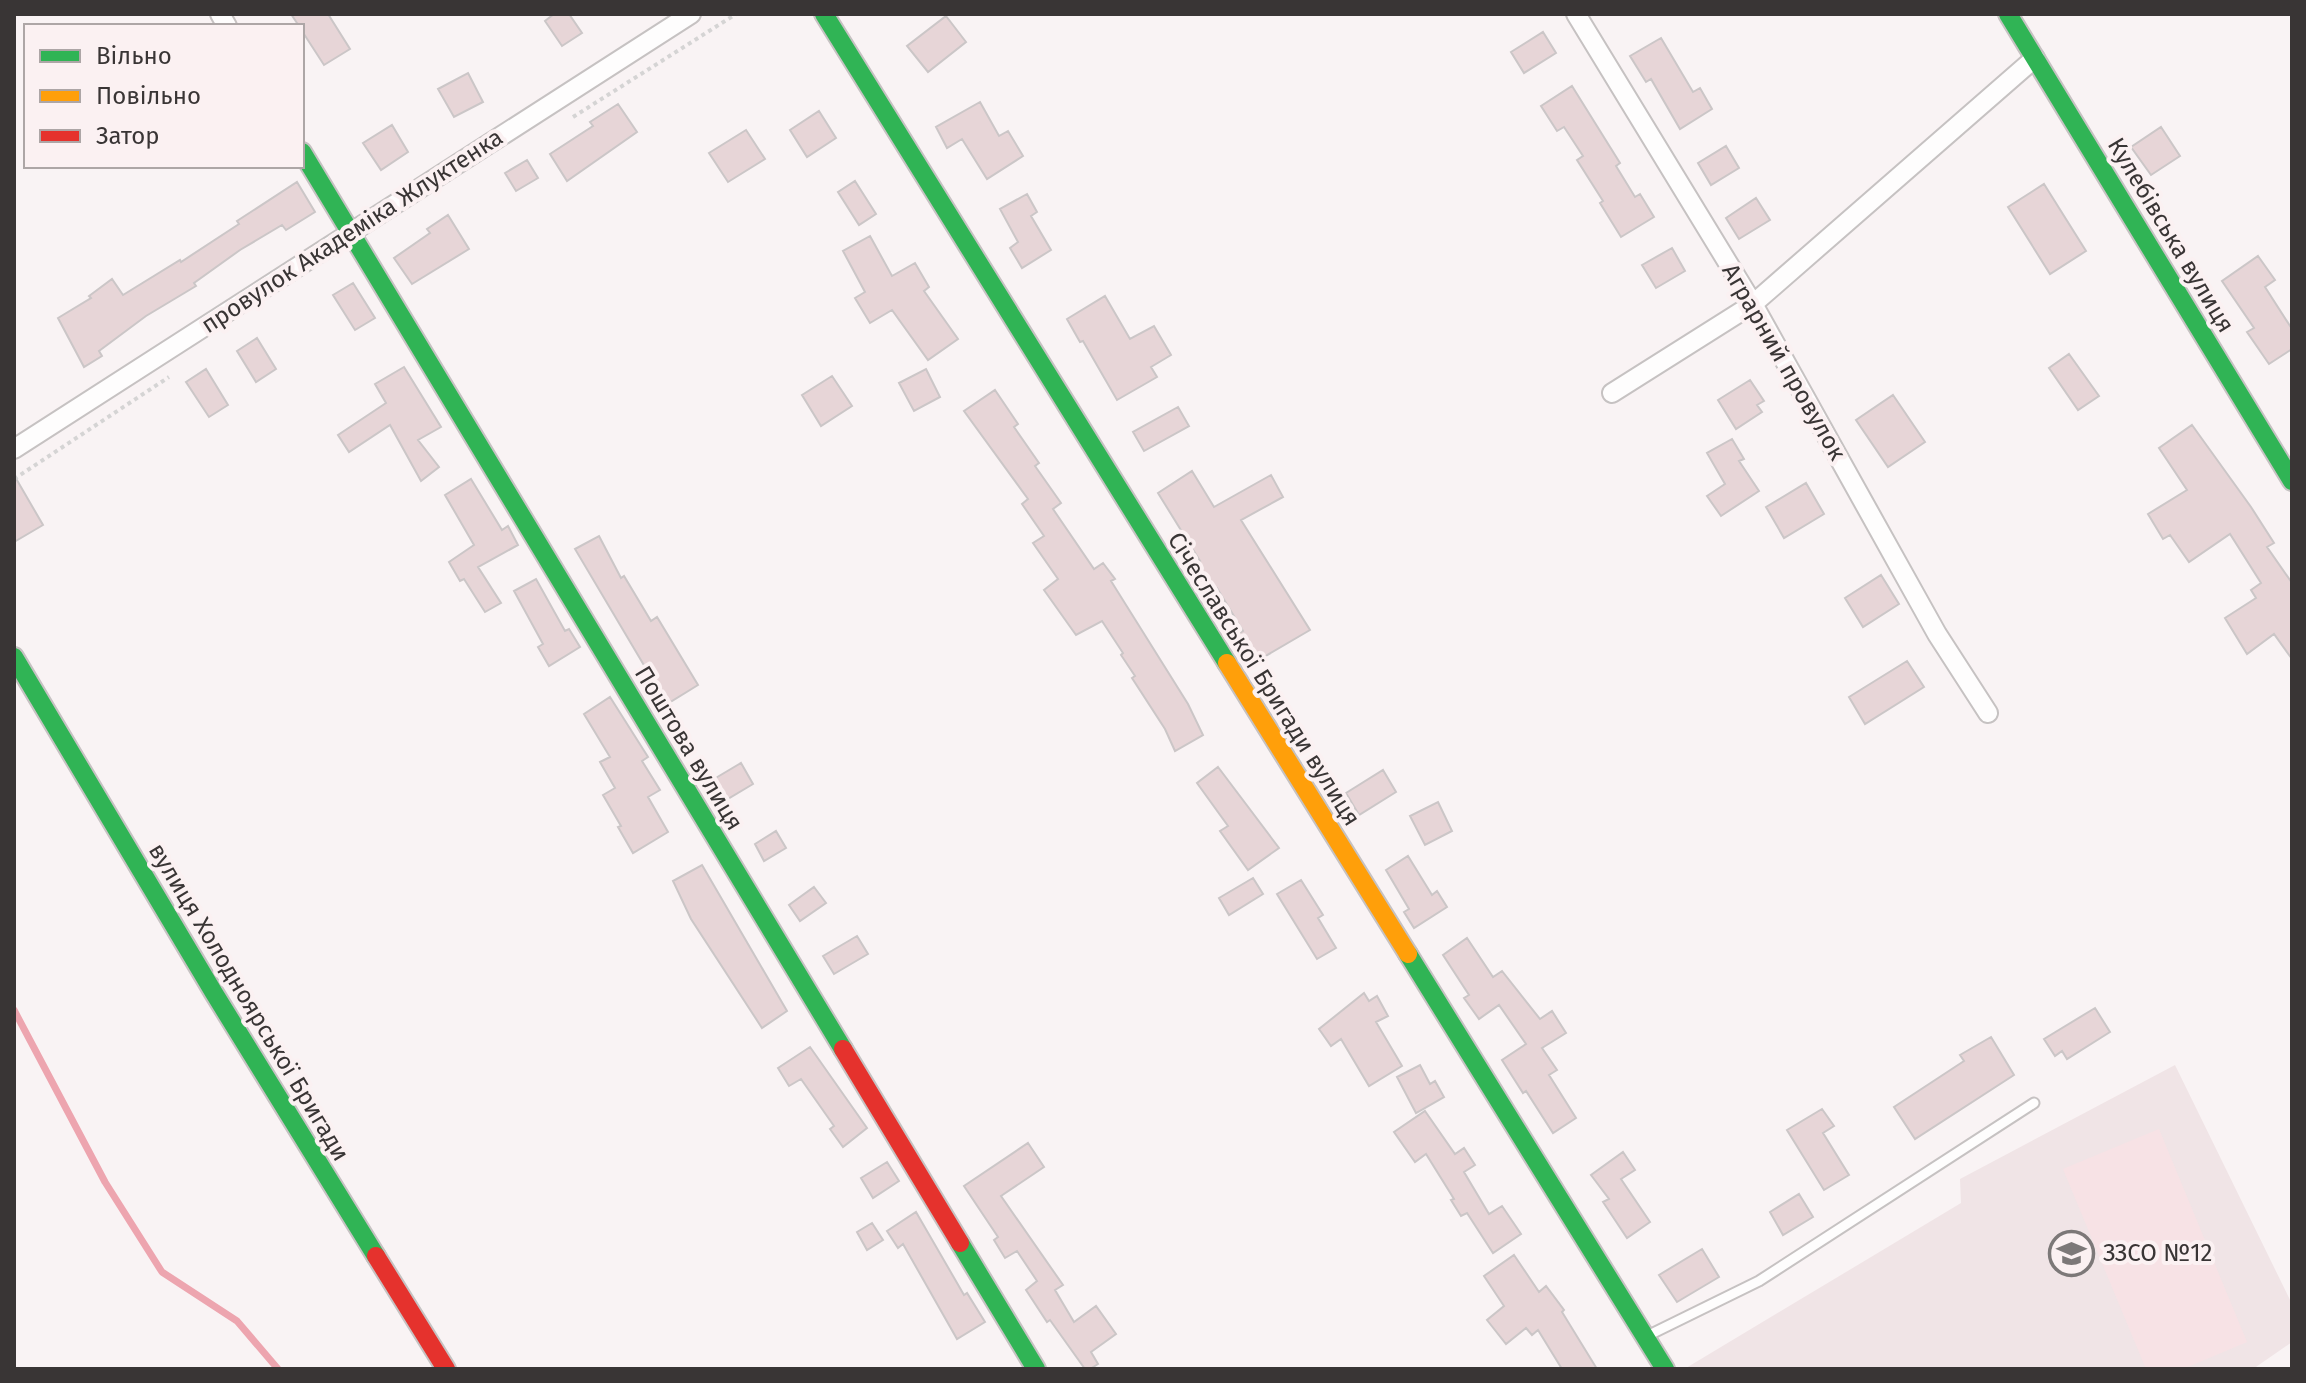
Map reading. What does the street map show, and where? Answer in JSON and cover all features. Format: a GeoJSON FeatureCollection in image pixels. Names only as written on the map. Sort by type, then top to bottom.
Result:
{"type":"FeatureCollection","features":[{"type":"Feature","properties":{"kind":"street","name":"провулок Академіка Жлуктенка"},"geometry":{"type":"LineString","coordinates":[[14,449],[691,14]]}},
{"type":"Feature","properties":{"kind":"street","name":"Січеславської Бригади вулиця"},"geometry":{"type":"LineString","coordinates":[[824,14],[1665,1369]]}},
{"type":"Feature","properties":{"kind":"street","name":"Аграрний провулок"},"geometry":{"type":"LineString","coordinates":[[1576,14],[1753,304],[1937,634],[1988,713]]}},
{"type":"Feature","properties":{"kind":"street","name":"Кулебівська вулиця"},"geometry":{"type":"LineString","coordinates":[[2008,14],[2292,481]]}},
{"type":"Feature","properties":{"kind":"street"},"geometry":{"type":"LineString","coordinates":[[1612,393],[1753,304],[2035,58]]}},
{"type":"Feature","properties":{"kind":"street","name":"Поштова вулиця"},"geometry":{"type":"LineString","coordinates":[[304,155],[1036,1369]]}},
{"type":"Feature","properties":{"kind":"street","name":"вулиця Холодноярської Бригади"},"geometry":{"type":"LineString","coordinates":[[14,657],[214,993],[446,1369]]}},
{"type":"Feature","properties":{"kind":"lane"},"geometry":{"type":"LineString","coordinates":[[1645,1337],[1759,1281],[2034,1103]]}},
{"type":"Feature","properties":{"kind":"shaded area","name":"ЗЗСО №12"},"geometry":{"type":"Polygon","coordinates":[[[2175,1065],[2292,1304],[2292,1342],[2253,1369],[1686,1368],[1961,1203],[1960,1179],[2175,1065]]]}},
{"type":"Feature","properties":{"kind":"shaded area"},"geometry":{"type":"Polygon","coordinates":[[[2159,1129],[2247,1342],[2183,1369],[2146,1369],[2063,1169],[2159,1129]]]}},
{"type":"Feature","properties":{"kind":"building"},"geometry":{"type":"Polygon","coordinates":[[[291,14],[328,14],[350,49],[324,65],[304,34],[304,24],[298,24],[291,14]]]}},
{"type":"Feature","properties":{"kind":"building"},"geometry":{"type":"Polygon","coordinates":[[[554,14],[569,14],[582,33],[562,46],[545,21],[554,14]]]}},
{"type":"Feature","properties":{"kind":"building"},"geometry":{"type":"Polygon","coordinates":[[[946,16],[966,42],[928,72],[907,46],[946,16]]]}},
{"type":"Feature","properties":{"kind":"building"},"geometry":{"type":"Polygon","coordinates":[[[1543,32],[1556,53],[1524,73],[1511,52],[1543,32]]]}},
{"type":"Feature","properties":{"kind":"building"},"geometry":{"type":"Polygon","coordinates":[[[1661,38],[1693,92],[1700,88],[1712,109],[1680,129],[1651,79],[1646,82],[1630,56],[1661,38]]]}},
{"type":"Feature","properties":{"kind":"building"},"geometry":{"type":"Polygon","coordinates":[[[468,73],[483,102],[454,117],[438,89],[468,73]]]}},
{"type":"Feature","properties":{"kind":"building"},"geometry":{"type":"Polygon","coordinates":[[[1572,86],[1620,163],[1616,166],[1635,197],[1640,194],[1654,217],[1621,237],[1577,160],[1583,156],[1564,127],[1557,131],[1541,106],[1572,86]]]}},
{"type":"Feature","properties":{"kind":"building"},"geometry":{"type":"Polygon","coordinates":[[[980,102],[999,136],[1008,131],[1023,156],[987,179],[962,139],[947,148],[936,127],[980,102]]]}},
{"type":"Feature","properties":{"kind":"building"},"geometry":{"type":"Polygon","coordinates":[[[618,104],[637,132],[567,181],[550,154],[593,126],[590,122],[618,104]]]}},
{"type":"Feature","properties":{"kind":"building"},"geometry":{"type":"Polygon","coordinates":[[[819,111],[836,138],[807,157],[790,130],[819,111]]]}},
{"type":"Feature","properties":{"kind":"building"},"geometry":{"type":"Polygon","coordinates":[[[392,125],[408,152],[381,170],[363,143],[392,125]]]}},
{"type":"Feature","properties":{"kind":"building"},"geometry":{"type":"Polygon","coordinates":[[[2161,127],[2180,156],[2151,175],[2131,147],[2161,127]]]}},
{"type":"Feature","properties":{"kind":"building"},"geometry":{"type":"Polygon","coordinates":[[[746,130],[765,159],[728,182],[709,153],[746,130]]]}},
{"type":"Feature","properties":{"kind":"building"},"geometry":{"type":"Polygon","coordinates":[[[1726,146],[1739,168],[1711,185],[1698,163],[1726,146]]]}},
{"type":"Feature","properties":{"kind":"building"},"geometry":{"type":"Polygon","coordinates":[[[527,160],[538,178],[516,191],[505,173],[527,160]]]}},
{"type":"Feature","properties":{"kind":"building"},"geometry":{"type":"Polygon","coordinates":[[[855,181],[876,214],[859,225],[838,192],[855,181]]]}},
{"type":"Feature","properties":{"kind":"building"},"geometry":{"type":"Polygon","coordinates":[[[297,182],[315,212],[286,230],[282,225],[240,250],[194,283],[196,286],[146,316],[99,351],[102,356],[84,367],[58,318],[91,298],[89,296],[112,279],[123,295],[181,262],[297,182]]]}},
{"type":"Feature","properties":{"kind":"building"},"geometry":{"type":"Polygon","coordinates":[[[2044,184],[2086,251],[2050,274],[2008,207],[2044,184]]]}},
{"type":"Feature","properties":{"kind":"building"},"geometry":{"type":"Polygon","coordinates":[[[1027,194],[1037,212],[1031,216],[1051,250],[1022,268],[1010,248],[1018,242],[1000,209],[1027,194]]]}},
{"type":"Feature","properties":{"kind":"building"},"geometry":{"type":"Polygon","coordinates":[[[1756,198],[1770,220],[1739,239],[1726,218],[1756,198]]]}},
{"type":"Feature","properties":{"kind":"building"},"geometry":{"type":"Polygon","coordinates":[[[448,215],[469,249],[412,284],[394,258],[430,233],[427,229],[448,215]]]}},
{"type":"Feature","properties":{"kind":"building"},"geometry":{"type":"Polygon","coordinates":[[[870,236],[892,276],[915,263],[929,287],[924,291],[958,339],[928,360],[892,310],[870,323],[855,298],[865,292],[843,251],[870,236]]]}},
{"type":"Feature","properties":{"kind":"building"},"geometry":{"type":"Polygon","coordinates":[[[1672,248],[1685,271],[1656,288],[1642,265],[1672,248]]]}},
{"type":"Feature","properties":{"kind":"building"},"geometry":{"type":"Polygon","coordinates":[[[2258,256],[2275,280],[2265,287],[2292,329],[2292,349],[2269,364],[2247,332],[2254,328],[2222,281],[2258,256]]]}},
{"type":"Feature","properties":{"kind":"building"},"geometry":{"type":"Polygon","coordinates":[[[353,283],[375,318],[355,330],[333,295],[353,283]]]}},
{"type":"Feature","properties":{"kind":"building"},"geometry":{"type":"Polygon","coordinates":[[[1105,296],[1130,339],[1154,326],[1171,355],[1151,367],[1157,377],[1117,400],[1067,319],[1105,296]]]}},
{"type":"Feature","properties":{"kind":"building"},"geometry":{"type":"Polygon","coordinates":[[[257,338],[276,369],[256,382],[237,351],[257,338]]]}},
{"type":"Feature","properties":{"kind":"building"},"geometry":{"type":"Polygon","coordinates":[[[2069,354],[2099,396],[2078,410],[2049,368],[2069,354]]]}},
{"type":"Feature","properties":{"kind":"building"},"geometry":{"type":"Polygon","coordinates":[[[404,367],[441,427],[418,440],[439,467],[421,481],[390,425],[349,452],[338,435],[386,403],[375,384],[404,367]]]}},
{"type":"Feature","properties":{"kind":"building"},"geometry":{"type":"Polygon","coordinates":[[[206,369],[228,405],[209,417],[186,382],[206,369]]]}},
{"type":"Feature","properties":{"kind":"building"},"geometry":{"type":"Polygon","coordinates":[[[926,369],[940,397],[914,411],[899,383],[926,369]]]}},
{"type":"Feature","properties":{"kind":"building"},"geometry":{"type":"Polygon","coordinates":[[[832,376],[852,406],[821,426],[802,395],[832,376]]]}},
{"type":"Feature","properties":{"kind":"building"},"geometry":{"type":"Polygon","coordinates":[[[1750,380],[1764,401],[1757,405],[1762,412],[1736,429],[1718,400],[1750,380]]]}},
{"type":"Feature","properties":{"kind":"building"},"geometry":{"type":"Polygon","coordinates":[[[995,390],[1018,424],[1014,427],[1039,463],[1035,466],[1061,503],[1053,509],[1094,569],[1103,563],[1115,579],[1111,581],[1188,704],[1203,735],[1175,751],[1165,729],[1132,678],[1135,676],[1121,655],[1123,653],[1102,621],[1076,635],[1044,590],[1058,579],[1033,543],[1044,536],[1022,504],[1028,499],[964,411],[995,390]]]}},
{"type":"Feature","properties":{"kind":"building"},"geometry":{"type":"Polygon","coordinates":[[[1893,395],[1925,442],[1888,467],[1856,420],[1893,395]]]}},
{"type":"Feature","properties":{"kind":"building"},"geometry":{"type":"Polygon","coordinates":[[[1178,407],[1189,426],[1144,451],[1133,432],[1178,407]]]}},
{"type":"Feature","properties":{"kind":"building"},"geometry":{"type":"Polygon","coordinates":[[[2192,425],[2274,543],[2267,547],[2292,583],[2292,659],[2274,634],[2247,654],[2225,618],[2256,598],[2251,590],[2261,583],[2230,534],[2189,562],[2170,535],[2163,539],[2148,514],[2187,490],[2159,448],[2192,425]]]}},
{"type":"Feature","properties":{"kind":"building"},"geometry":{"type":"Polygon","coordinates":[[[1732,439],[1744,459],[1739,461],[1759,491],[1721,516],[1707,496],[1725,484],[1707,453],[1732,439]]]}},
{"type":"Feature","properties":{"kind":"building"},"geometry":{"type":"Polygon","coordinates":[[[1192,471],[1214,507],[1271,475],[1283,497],[1241,520],[1310,630],[1252,664],[1235,636],[1243,631],[1217,588],[1207,594],[1190,567],[1200,561],[1158,493],[1192,471]]]}},
{"type":"Feature","properties":{"kind":"building"},"geometry":{"type":"Polygon","coordinates":[[[14,475],[43,525],[14,542],[14,475]]]}},
{"type":"Feature","properties":{"kind":"building"},"geometry":{"type":"Polygon","coordinates":[[[471,479],[502,530],[508,526],[518,545],[478,567],[501,603],[485,612],[449,562],[474,545],[445,495],[471,479]]]}},
{"type":"Feature","properties":{"kind":"building"},"geometry":{"type":"Polygon","coordinates":[[[1806,483],[1824,514],[1784,538],[1766,507],[1806,483]]]}},
{"type":"Feature","properties":{"kind":"building"},"geometry":{"type":"Polygon","coordinates":[[[599,536],[621,578],[624,576],[651,621],[657,617],[698,685],[667,704],[575,549],[599,536]]]}},
{"type":"Feature","properties":{"kind":"building"},"geometry":{"type":"Polygon","coordinates":[[[1881,575],[1899,604],[1863,627],[1845,598],[1881,575]]]}},
{"type":"Feature","properties":{"kind":"building"},"geometry":{"type":"Polygon","coordinates":[[[536,579],[565,631],[569,629],[580,647],[549,666],[538,647],[543,644],[514,591],[536,579]]]}},
{"type":"Feature","properties":{"kind":"building"},"geometry":{"type":"Polygon","coordinates":[[[1907,661],[1924,687],[1865,724],[1849,697],[1907,661]]]}},
{"type":"Feature","properties":{"kind":"building"},"geometry":{"type":"Polygon","coordinates":[[[610,697],[648,757],[642,761],[660,790],[648,797],[668,832],[633,853],[603,795],[615,788],[600,762],[610,757],[584,714],[610,697]]]}},
{"type":"Feature","properties":{"kind":"building"},"geometry":{"type":"Polygon","coordinates":[[[741,763],[753,784],[726,800],[714,779],[741,763]]]}},
{"type":"Feature","properties":{"kind":"building"},"geometry":{"type":"Polygon","coordinates":[[[1218,767],[1279,848],[1248,870],[1220,831],[1228,826],[1197,783],[1218,767]]]}},
{"type":"Feature","properties":{"kind":"building"},"geometry":{"type":"Polygon","coordinates":[[[1383,770],[1396,792],[1359,815],[1346,793],[1383,770]]]}},
{"type":"Feature","properties":{"kind":"building"},"geometry":{"type":"Polygon","coordinates":[[[1438,802],[1452,831],[1425,845],[1410,816],[1438,802]]]}},
{"type":"Feature","properties":{"kind":"building"},"geometry":{"type":"Polygon","coordinates":[[[776,831],[786,848],[764,861],[755,844],[776,831]]]}},
{"type":"Feature","properties":{"kind":"building"},"geometry":{"type":"Polygon","coordinates":[[[1408,856],[1432,895],[1437,891],[1447,907],[1414,928],[1404,912],[1409,909],[1386,870],[1408,856]]]}},
{"type":"Feature","properties":{"kind":"building"},"geometry":{"type":"Polygon","coordinates":[[[702,865],[787,1011],[762,1028],[691,919],[673,881],[702,865]]]}},
{"type":"Feature","properties":{"kind":"building"},"geometry":{"type":"Polygon","coordinates":[[[1253,878],[1263,894],[1229,915],[1219,898],[1253,878]]]}},
{"type":"Feature","properties":{"kind":"building"},"geometry":{"type":"Polygon","coordinates":[[[1301,880],[1323,915],[1318,918],[1336,948],[1317,959],[1277,894],[1301,880]]]}},
{"type":"Feature","properties":{"kind":"building"},"geometry":{"type":"Polygon","coordinates":[[[814,887],[826,903],[800,921],[789,905],[814,887]]]}},
{"type":"Feature","properties":{"kind":"building"},"geometry":{"type":"Polygon","coordinates":[[[857,936],[868,954],[834,974],[823,956],[857,936]]]}},
{"type":"Feature","properties":{"kind":"building"},"geometry":{"type":"Polygon","coordinates":[[[1467,938],[1493,977],[1502,971],[1540,1019],[1552,1011],[1566,1033],[1542,1048],[1557,1070],[1549,1075],[1576,1118],[1553,1133],[1502,1060],[1526,1044],[1499,1005],[1479,1019],[1464,998],[1469,995],[1443,955],[1467,938]]]}},
{"type":"Feature","properties":{"kind":"building"},"geometry":{"type":"Polygon","coordinates":[[[1364,993],[1369,1001],[1377,996],[1388,1016],[1376,1022],[1402,1066],[1369,1086],[1341,1039],[1331,1046],[1319,1029],[1364,993]]]}},
{"type":"Feature","properties":{"kind":"building"},"geometry":{"type":"Polygon","coordinates":[[[2095,1008],[2110,1032],[2067,1059],[2062,1051],[2055,1056],[2044,1039],[2095,1008]]]}},
{"type":"Feature","properties":{"kind":"building"},"geometry":{"type":"Polygon","coordinates":[[[1991,1037],[2014,1075],[1915,1139],[1894,1107],[1964,1061],[1960,1055],[1991,1037]]]}},
{"type":"Feature","properties":{"kind":"building"},"geometry":{"type":"Polygon","coordinates":[[[810,1047],[867,1128],[843,1147],[830,1129],[834,1126],[801,1079],[789,1086],[778,1068],[810,1047]]]}},
{"type":"Feature","properties":{"kind":"building"},"geometry":{"type":"Polygon","coordinates":[[[1420,1065],[1430,1084],[1435,1081],[1444,1097],[1416,1113],[1397,1077],[1420,1065]]]}},
{"type":"Feature","properties":{"kind":"building"},"geometry":{"type":"Polygon","coordinates":[[[1822,1109],[1834,1126],[1823,1133],[1849,1175],[1824,1190],[1787,1130],[1822,1109]]]}},
{"type":"Feature","properties":{"kind":"building"},"geometry":{"type":"Polygon","coordinates":[[[1425,1111],[1455,1154],[1464,1148],[1475,1165],[1464,1172],[1489,1214],[1502,1206],[1521,1234],[1493,1253],[1467,1213],[1461,1216],[1426,1154],[1415,1162],[1394,1132],[1425,1111]]]}},
{"type":"Feature","properties":{"kind":"building"},"geometry":{"type":"Polygon","coordinates":[[[1028,1143],[1044,1167],[1001,1196],[1063,1285],[1055,1290],[1074,1322],[1096,1306],[1116,1334],[1091,1352],[1098,1364],[1090,1369],[1085,1369],[1050,1320],[1047,1322],[1026,1290],[1037,1281],[1017,1251],[1005,1258],[994,1240],[998,1237],[964,1186],[1028,1143]]]}},
{"type":"Feature","properties":{"kind":"building"},"geometry":{"type":"Polygon","coordinates":[[[1623,1152],[1635,1170],[1621,1179],[1650,1222],[1627,1238],[1603,1202],[1609,1199],[1591,1175],[1623,1152]]]}},
{"type":"Feature","properties":{"kind":"building"},"geometry":{"type":"Polygon","coordinates":[[[887,1162],[899,1181],[873,1198],[861,1178],[887,1162]]]}},
{"type":"Feature","properties":{"kind":"building"},"geometry":{"type":"Polygon","coordinates":[[[1799,1194],[1813,1217],[1783,1235],[1770,1212],[1799,1194]]]}},
{"type":"Feature","properties":{"kind":"building"},"geometry":{"type":"Polygon","coordinates":[[[916,1212],[964,1295],[967,1293],[985,1322],[957,1339],[903,1244],[898,1248],[887,1231],[916,1212]]]}},
{"type":"Feature","properties":{"kind":"building"},"geometry":{"type":"Polygon","coordinates":[[[872,1223],[883,1240],[867,1250],[857,1232],[872,1223]]]}},
{"type":"Feature","properties":{"kind":"building"},"geometry":{"type":"Polygon","coordinates":[[[1702,1249],[1719,1277],[1677,1302],[1659,1275],[1702,1249]]]}},
{"type":"Feature","properties":{"kind":"building"},"geometry":{"type":"Polygon","coordinates":[[[1514,1255],[1539,1292],[1546,1286],[1564,1310],[1562,1312],[1597,1369],[1562,1369],[1538,1330],[1532,1335],[1526,1328],[1506,1344],[1487,1320],[1504,1306],[1484,1276],[1514,1255]]]}},
{"type":"Feature","properties":{"kind":"waterway"},"geometry":{"type":"LineString","coordinates":[[14,1010],[105,1182],[162,1272],[237,1321],[278,1369]]}},
{"type":"Feature","properties":{"kind":"traffic: fast"},"geometry":{"type":"LineString","coordinates":[[824,14],[1227,663]]}},
{"type":"Feature","properties":{"kind":"traffic: fast"},"geometry":{"type":"LineString","coordinates":[[2008,14],[2292,481]]}},
{"type":"Feature","properties":{"kind":"traffic: fast"},"geometry":{"type":"LineString","coordinates":[[304,155],[843,1049]]}},
{"type":"Feature","properties":{"kind":"traffic: fast"},"geometry":{"type":"LineString","coordinates":[[14,657],[214,993],[376,1256]]}},
{"type":"Feature","properties":{"kind":"traffic: fast"},"geometry":{"type":"LineString","coordinates":[[1408,954],[1665,1369]]}},
{"type":"Feature","properties":{"kind":"traffic: fast"},"geometry":{"type":"LineString","coordinates":[[960,1243],[1036,1369]]}},
{"type":"Feature","properties":{"kind":"traffic: slow"},"geometry":{"type":"LineString","coordinates":[[1227,663],[1408,954]]}},
{"type":"Feature","properties":{"kind":"traffic: jam"},"geometry":{"type":"LineString","coordinates":[[843,1049],[960,1243]]}},
{"type":"Feature","properties":{"kind":"traffic: jam"},"geometry":{"type":"LineString","coordinates":[[376,1256],[446,1369]]}},
{"type":"Feature","properties":{"kind":"place","name":"ЗЗСО №12"},"geometry":{"type":"Point","coordinates":[2072,1253]}}]}
